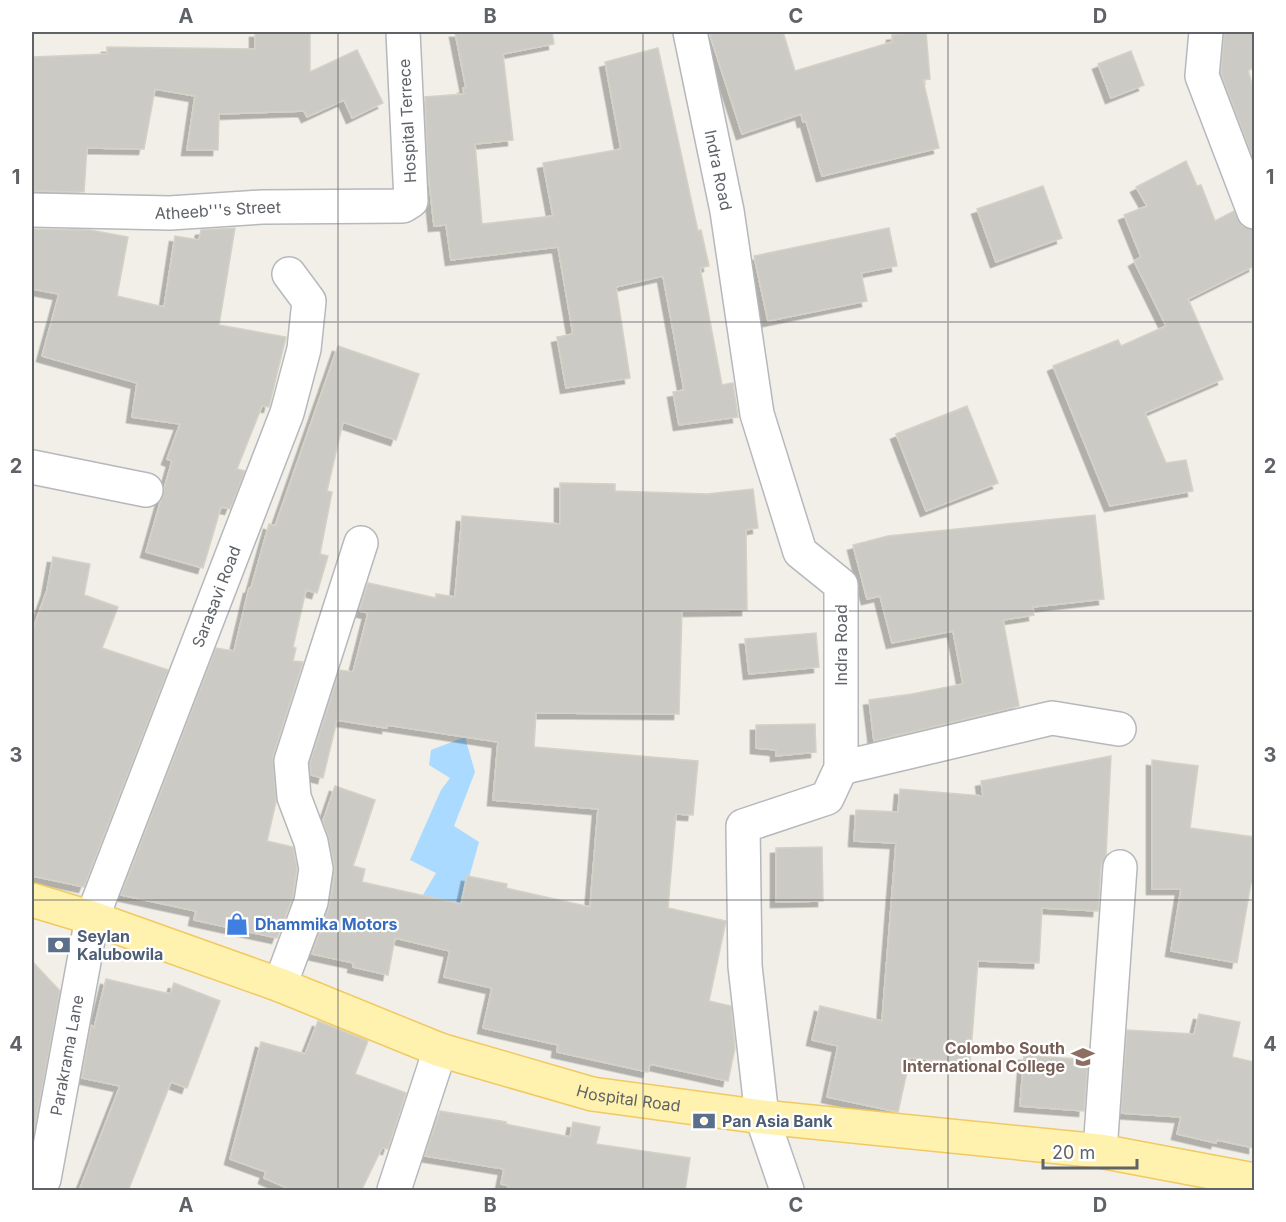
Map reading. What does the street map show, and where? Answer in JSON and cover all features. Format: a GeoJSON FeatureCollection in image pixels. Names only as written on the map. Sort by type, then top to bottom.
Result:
{"type":"FeatureCollection","features":[{"type":"Feature","properties":{"kind":"main road","name":"Hospital Road"},"geometry":{"type":"LineString","coordinates":[[32,900],[92,918],[280,985],[440,1050],[592,1094],[762,1117],[1101,1150],[1254,1180]]}},
{"type":"Feature","properties":{"kind":"street","name":"Hospital Terrece"},"geometry":{"type":"LineString","coordinates":[[403,32],[411,201],[403,206]]}},
{"type":"Feature","properties":{"kind":"street","name":"Indra Road"},"geometry":{"type":"LineString","coordinates":[[690,32],[728,211],[757,414],[800,552],[841,585],[842,768],[827,798],[743,826],[745,966],[762,1117]]}},
{"type":"Feature","properties":{"kind":"street"},"geometry":{"type":"LineString","coordinates":[[1206,32],[1202,76],[1254,212]]}},
{"type":"Feature","properties":{"kind":"street","name":"Atheeb'''s Street"},"geometry":{"type":"LineString","coordinates":[[32,210],[170,213],[262,207],[403,206]]}},
{"type":"Feature","properties":{"kind":"street","name":"Sarasavi Road"},"geometry":{"type":"LineString","coordinates":[[92,918],[287,412],[304,348],[309,301],[288,274]]}},
{"type":"Feature","properties":{"kind":"street"},"geometry":{"type":"LineString","coordinates":[[32,467],[146,490]]}},
{"type":"Feature","properties":{"kind":"street"},"geometry":{"type":"LineString","coordinates":[[280,985],[311,902],[316,869],[311,842],[294,797],[291,761],[362,543]]}},
{"type":"Feature","properties":{"kind":"street"},"geometry":{"type":"LineString","coordinates":[[842,768],[1052,718],[1119,729]]}},
{"type":"Feature","properties":{"kind":"street"},"geometry":{"type":"LineString","coordinates":[[1101,1150],[1120,867]]}},
{"type":"Feature","properties":{"kind":"street","name":"Parakrama Lane"},"geometry":{"type":"LineString","coordinates":[[39,1191],[44,1179],[92,918]]}},
{"type":"Feature","properties":{"kind":"street"},"geometry":{"type":"LineString","coordinates":[[394,1191],[440,1050]]}},
{"type":"Feature","properties":{"kind":"street"},"geometry":{"type":"LineString","coordinates":[[762,1117],[787,1191]]}},
{"type":"Feature","properties":{"kind":"water"},"geometry":{"type":"Polygon","coordinates":[[[465,737],[475,772],[454,826],[479,842],[458,917],[423,895],[436,873],[410,860],[441,790],[450,778],[429,765],[431,750],[465,737]]]}},
{"type":"Feature","properties":{"kind":"building"},"geometry":{"type":"Polygon","coordinates":[[[255,32],[310,32],[310,72],[357,50],[383,103],[352,118],[344,100],[307,117],[304,111],[219,114],[218,150],[187,150],[195,96],[155,89],[144,149],[87,148],[84,192],[32,191],[32,57],[107,54],[107,47],[255,49],[255,32]]]}},
{"type":"Feature","properties":{"kind":"building"},"geometry":{"type":"Polygon","coordinates":[[[455,32],[552,32],[554,44],[503,54],[513,140],[475,144],[482,224],[553,216],[543,163],[621,149],[605,62],[658,48],[698,231],[701,230],[709,266],[700,268],[722,385],[733,383],[738,417],[679,425],[673,392],[684,390],[663,276],[616,287],[630,378],[566,388],[557,337],[573,334],[558,247],[451,260],[446,225],[434,226],[428,171],[425,97],[464,94],[463,88],[466,88],[455,32]]]}},
{"type":"Feature","properties":{"kind":"building"},"geometry":{"type":"Polygon","coordinates":[[[709,32],[783,32],[795,71],[892,42],[892,35],[926,32],[930,79],[923,80],[939,148],[822,176],[806,121],[803,122],[801,114],[742,134],[709,32]]]}},
{"type":"Feature","properties":{"kind":"building"},"geometry":{"type":"Polygon","coordinates":[[[1224,32],[1254,32],[1254,68],[1248,70],[1254,91],[1254,161],[1221,73],[1224,32]]]}},
{"type":"Feature","properties":{"kind":"building"},"geometry":{"type":"Polygon","coordinates":[[[1131,51],[1144,85],[1111,98],[1098,64],[1131,51]]]}},
{"type":"Feature","properties":{"kind":"building"},"geometry":{"type":"Polygon","coordinates":[[[1186,161],[1197,186],[1201,185],[1215,221],[1234,211],[1242,226],[1254,230],[1254,266],[1188,299],[1223,379],[1145,413],[1166,463],[1186,460],[1193,491],[1110,506],[1053,366],[1118,340],[1121,346],[1166,326],[1134,261],[1141,257],[1124,215],[1147,206],[1136,187],[1186,161]]]}},
{"type":"Feature","properties":{"kind":"building"},"geometry":{"type":"Polygon","coordinates":[[[1043,186],[1062,238],[996,262],[977,209],[1043,186]]]}},
{"type":"Feature","properties":{"kind":"building"},"geometry":{"type":"Polygon","coordinates":[[[235,228],[219,325],[286,337],[269,407],[262,406],[237,469],[245,471],[230,509],[221,507],[203,568],[146,552],[172,461],[167,459],[180,424],[132,417],[137,383],[42,356],[59,294],[32,289],[32,229],[90,230],[128,237],[117,296],[164,307],[175,236],[199,240],[201,230],[235,228]]]}},
{"type":"Feature","properties":{"kind":"building"},"geometry":{"type":"Polygon","coordinates":[[[889,228],[897,266],[861,273],[867,301],[768,321],[754,256],[889,228]]]}},
{"type":"Feature","properties":{"kind":"building"},"geometry":{"type":"Polygon","coordinates":[[[338,346],[419,374],[396,440],[343,422],[327,491],[332,492],[320,554],[328,556],[317,593],[306,590],[293,647],[296,648],[293,661],[303,662],[273,756],[276,802],[267,841],[293,847],[297,869],[293,897],[277,938],[194,920],[196,911],[121,895],[216,648],[234,651],[249,588],[251,588],[269,524],[275,526],[338,346]]]}},
{"type":"Feature","properties":{"kind":"building"},"geometry":{"type":"Polygon","coordinates":[[[967,406],[998,483],[926,511],[896,434],[967,406]]]}},
{"type":"Feature","properties":{"kind":"building"},"geometry":{"type":"Polygon","coordinates":[[[560,483],[615,484],[615,491],[707,494],[753,489],[758,528],[746,530],[747,610],[682,611],[679,714],[536,713],[534,747],[698,761],[693,815],[676,814],[668,908],[726,921],[709,1001],[731,1006],[735,1048],[728,1081],[650,1064],[648,1072],[557,1052],[558,1045],[483,1028],[492,988],[444,977],[450,951],[395,938],[388,975],[353,967],[354,963],[312,954],[329,908],[335,872],[323,821],[335,786],[375,800],[353,866],[365,869],[362,882],[461,904],[467,876],[507,884],[506,888],[590,907],[598,809],[493,800],[498,742],[387,725],[387,728],[337,720],[323,778],[311,775],[310,763],[340,670],[353,672],[368,613],[359,611],[368,583],[436,598],[436,594],[455,597],[462,516],[560,524],[560,483]]]}},
{"type":"Feature","properties":{"kind":"building"},"geometry":{"type":"Polygon","coordinates":[[[1095,515],[1104,599],[1033,607],[1034,615],[1003,620],[1019,706],[874,741],[869,700],[963,684],[953,631],[892,643],[880,596],[867,599],[853,545],[888,536],[1095,515]]]}},
{"type":"Feature","properties":{"kind":"building"},"geometry":{"type":"Polygon","coordinates":[[[53,557],[90,564],[84,595],[118,607],[102,648],[168,670],[84,887],[32,876],[32,632],[47,590],[53,557]]]}},
{"type":"Feature","properties":{"kind":"building"},"geometry":{"type":"Polygon","coordinates":[[[816,633],[819,667],[749,674],[745,639],[816,633]]]}},
{"type":"Feature","properties":{"kind":"building"},"geometry":{"type":"Polygon","coordinates":[[[815,724],[816,752],[776,756],[776,750],[756,748],[756,725],[815,724]]]}},
{"type":"Feature","properties":{"kind":"building"},"geometry":{"type":"Polygon","coordinates":[[[1111,756],[1106,855],[1101,866],[1098,911],[1042,908],[1039,963],[978,961],[970,1063],[910,1058],[898,1112],[827,1097],[838,1046],[812,1040],[820,1006],[882,1021],[896,843],[854,841],[856,810],[898,812],[900,789],[983,796],[981,781],[1111,756]]]}},
{"type":"Feature","properties":{"kind":"building"},"geometry":{"type":"Polygon","coordinates":[[[1152,760],[1198,766],[1190,828],[1254,837],[1254,884],[1251,883],[1237,963],[1171,951],[1181,889],[1152,889],[1152,760]]]}},
{"type":"Feature","properties":{"kind":"building"},"geometry":{"type":"Polygon","coordinates":[[[822,847],[823,901],[776,902],[776,848],[822,847]]]}},
{"type":"Feature","properties":{"kind":"building"},"geometry":{"type":"Polygon","coordinates":[[[32,961],[60,991],[32,1142],[32,961]]]}},
{"type":"Feature","properties":{"kind":"building"},"geometry":{"type":"Polygon","coordinates":[[[106,979],[170,994],[174,983],[220,1001],[187,1088],[171,1082],[128,1191],[79,1191],[120,1086],[82,1078],[91,1025],[94,1028],[106,979]]]}},
{"type":"Feature","properties":{"kind":"building"},"geometry":{"type":"Polygon","coordinates":[[[1199,1014],[1240,1022],[1232,1057],[1254,1062],[1254,1148],[1217,1140],[1216,1143],[1177,1134],[1181,1117],[1121,1113],[1127,1030],[1194,1034],[1199,1014]]]}},
{"type":"Feature","properties":{"kind":"building"},"geometry":{"type":"Polygon","coordinates":[[[318,1021],[368,1041],[355,1074],[406,1093],[388,1149],[382,1148],[361,1191],[294,1191],[264,1178],[266,1172],[230,1159],[261,1042],[305,1054],[318,1021]]]}},
{"type":"Feature","properties":{"kind":"building"},"geometry":{"type":"Polygon","coordinates":[[[1024,1055],[1088,1060],[1084,1111],[1020,1106],[1024,1055]]]}},
{"type":"Feature","properties":{"kind":"building"},"geometry":{"type":"Polygon","coordinates":[[[440,1111],[506,1122],[506,1124],[570,1137],[573,1122],[600,1127],[596,1144],[690,1158],[685,1191],[508,1191],[509,1186],[501,1184],[504,1169],[425,1156],[440,1111]]]}},
{"type":"Feature","properties":{"kind":"place","name":"Dhammika Motors"},"geometry":{"type":"Point","coordinates":[237,924]}},
{"type":"Feature","properties":{"kind":"place","name":"Seylan Kalubowila"},"geometry":{"type":"Point","coordinates":[59,945]}},
{"type":"Feature","properties":{"kind":"place","name":"Colombo South International College"},"geometry":{"type":"Point","coordinates":[1083,1057]}},
{"type":"Feature","properties":{"kind":"place","name":"Pan Asia Bank"},"geometry":{"type":"Point","coordinates":[704,1121]}}]}
